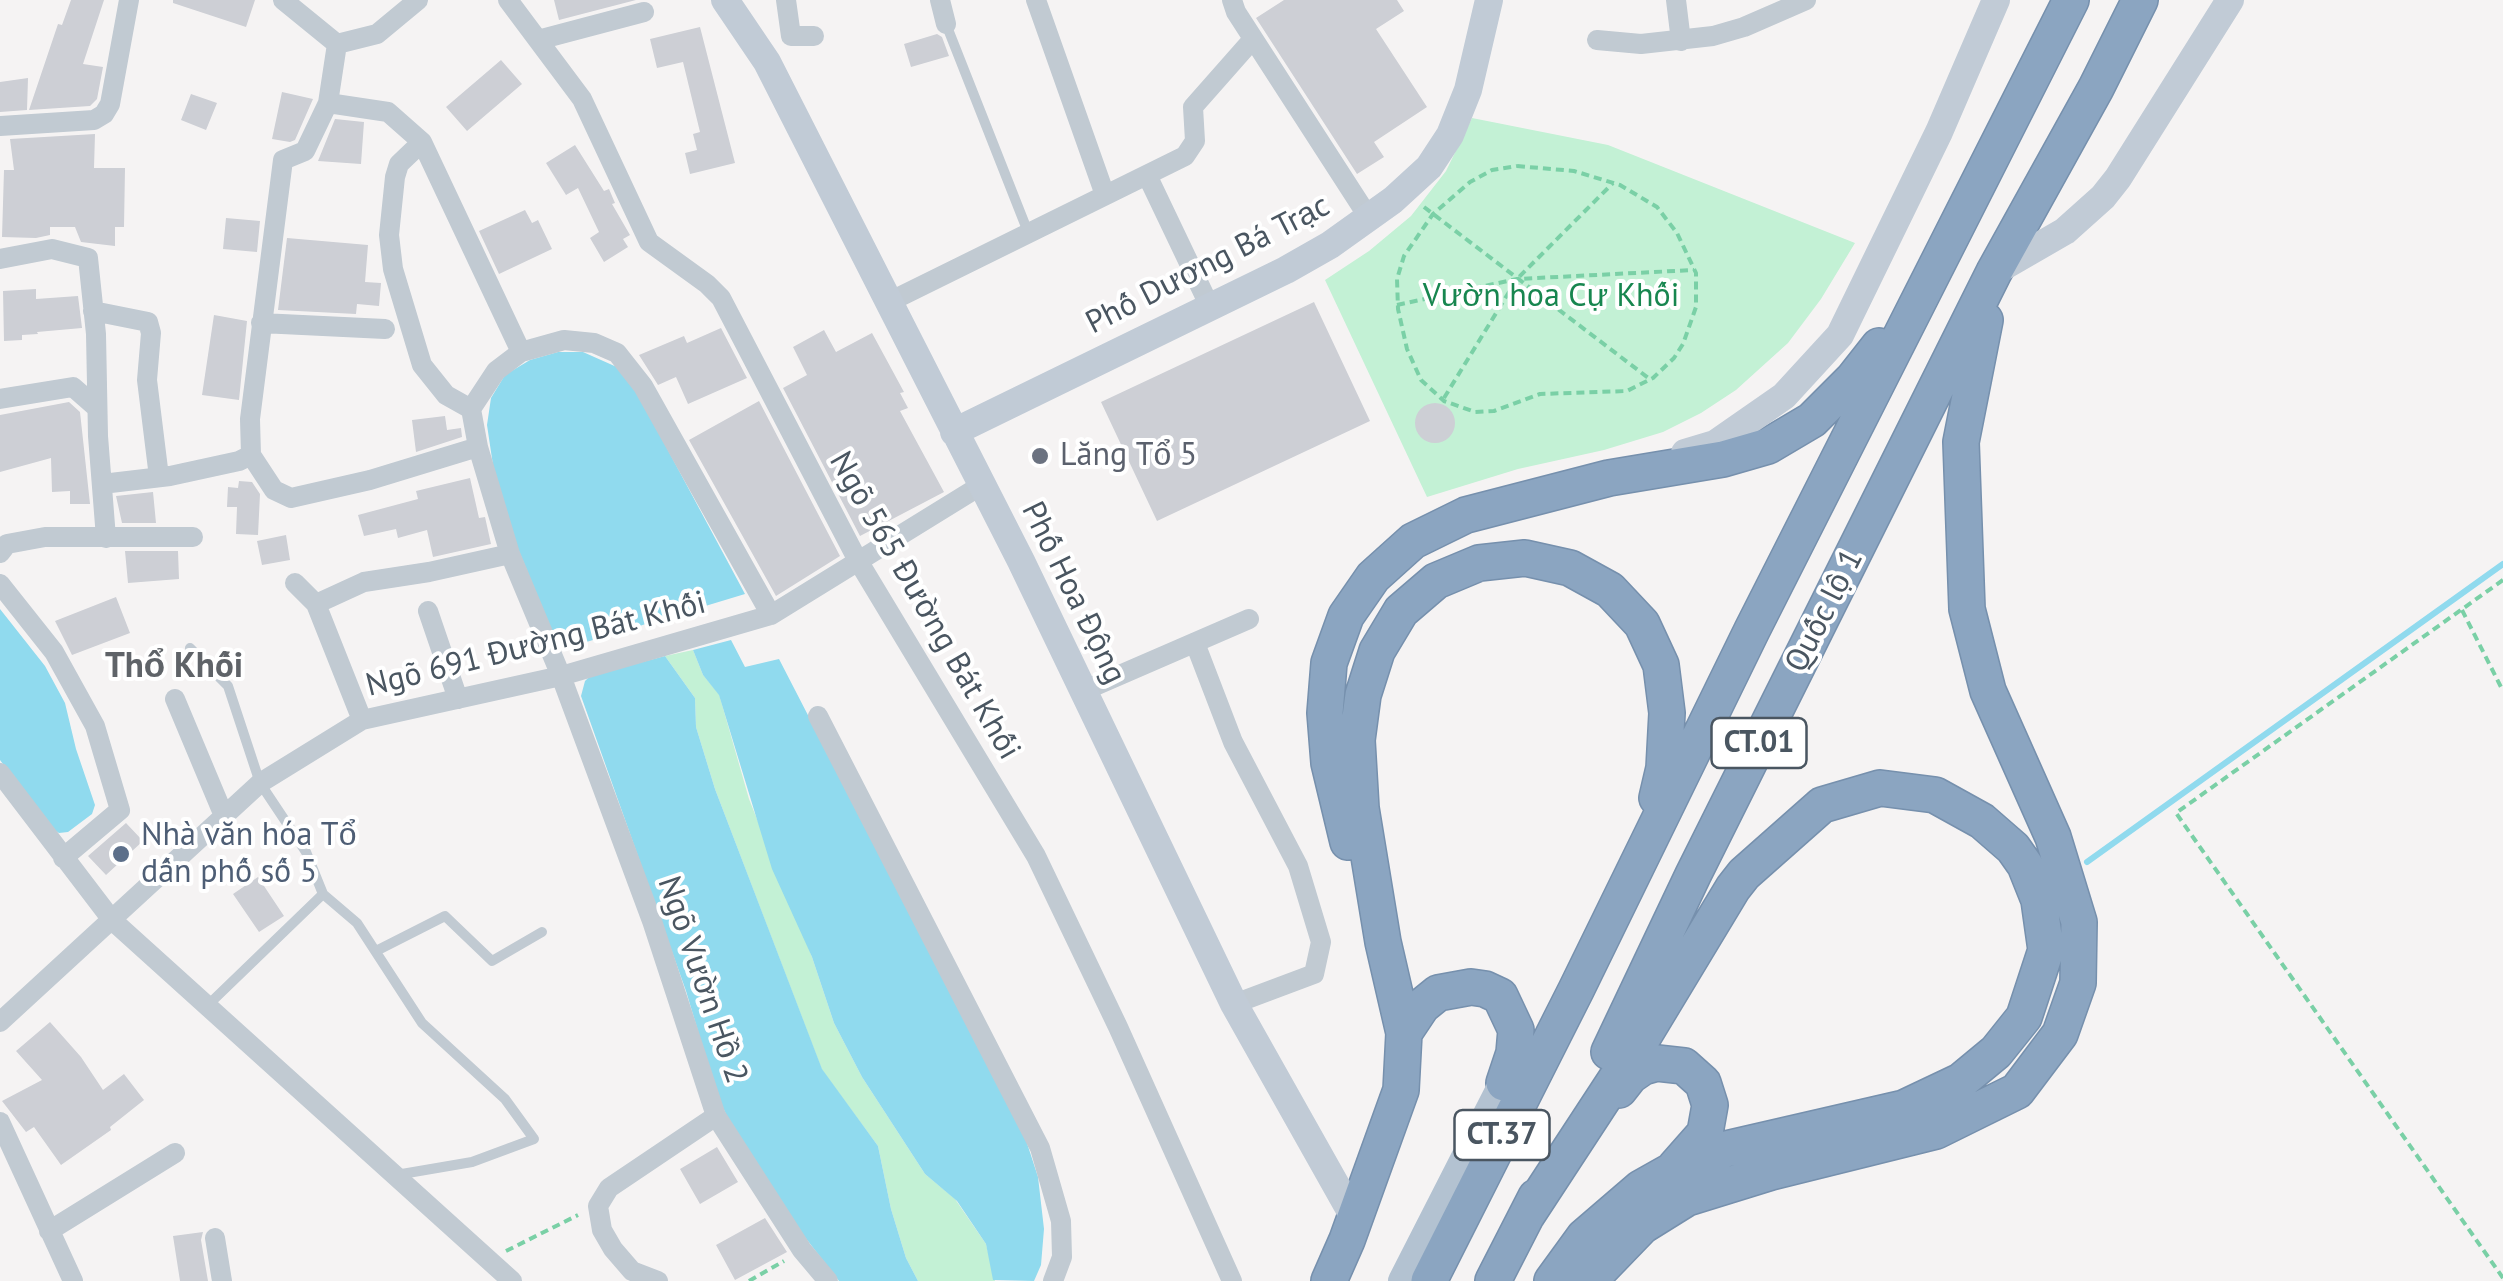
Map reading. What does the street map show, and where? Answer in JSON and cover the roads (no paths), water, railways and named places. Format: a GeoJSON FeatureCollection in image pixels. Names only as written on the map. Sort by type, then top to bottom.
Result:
{"type":"FeatureCollection","features":[{"type":"Feature","properties":{"kind":"highway","name":"Quốc lộ 1"},"geometry":{"type":"LineString","coordinates":[[1428,1281],[2071,0]]}},
{"type":"Feature","properties":{"kind":"highway","name":"Quốc lộ 1"},"geometry":{"type":"LineString","coordinates":[[1493,1281],[1994,272],[2140,0]]}},
{"type":"Feature","properties":{"kind":"highway"},"geometry":{"type":"LineString","coordinates":[[2096,88],[2158,0]]}},
{"type":"Feature","properties":{"kind":"highway"},"geometry":{"type":"LineString","coordinates":[[1596,1278],[1642,1226],[1687,1198],[1936,1130],[2017,1091],[2060,1034],[2078,982],[2079,922],[2053,837],[1988,691],[1968,609],[1961,442],[1994,272]]}},
{"type":"Feature","properties":{"kind":"highway"},"geometry":{"type":"LineString","coordinates":[[1384,942],[1342,826],[1329,763],[1325,713],[1329,663],[1346,616],[1373,578],[1412,542],[1466,515],[1609,478],[1768,446],[1812,420],[1853,379],[1928,285]]}},
{"type":"Feature","properties":{"kind":"highway"},"geometry":{"type":"LineString","coordinates":[[1329,1281],[1402,1090],[1404,1033],[1361,808],[1357,740],[1363,695],[1377,651],[1401,611],[1436,581],[1478,562],[1525,558],[1570,568],[1610,590],[1642,624],[1662,666],[1668,713],[1664,768],[1647,846]]}},
{"type":"Feature","properties":{"kind":"highway"},"geometry":{"type":"LineString","coordinates":[[1527,1215],[1744,874],[1822,806],[1880,788],[1935,795],[1982,821],[2013,848],[2039,900],[2046,950],[2024,1017],[1996,1052],[1960,1081],[1904,1108],[1726,1149],[1673,1170],[1642,1188],[1598,1224],[1571,1252],[1552,1281]]}},
{"type":"Feature","properties":{"kind":"highway"},"geometry":{"type":"LineString","coordinates":[[1404,1033],[1422,1006],[1438,993],[1471,987],[1500,996],[1516,1030],[1514,1053],[1504,1083]]}},
{"type":"Feature","properties":{"kind":"highway"},"geometry":{"type":"LineString","coordinates":[[1527,1215],[1630,1076],[1657,1064],[1684,1066],[1695,1073],[1710,1105],[1704,1133],[1673,1170]]}},
{"type":"Feature","properties":{"kind":"main road"},"geometry":{"type":"LineString","coordinates":[[1403,1281],[1504,1083],[1576,990]]}},
{"type":"Feature","properties":{"kind":"street"},"geometry":{"type":"LineString","coordinates":[[0,126],[94,120],[104,114],[110,104],[129,0]]}},
{"type":"Feature","properties":{"kind":"street"},"geometry":{"type":"LineString","coordinates":[[283,0],[338,44]]}},
{"type":"Feature","properties":{"kind":"street"},"geometry":{"type":"LineString","coordinates":[[338,44],[377,34],[418,0]]}},
{"type":"Feature","properties":{"kind":"street","name":"Ngõ 565 Đường Bát Khối"},"geometry":{"type":"LineString","coordinates":[[508,0],[582,99],[650,242],[720,298],[857,559],[1036,856],[1232,1281]]}},
{"type":"Feature","properties":{"kind":"street","name":"Phố Hoa Động"},"geometry":{"type":"LineString","coordinates":[[725,0],[767,62],[1083,691],[1234,1004],[1355,1219]]}},
{"type":"Feature","properties":{"kind":"street"},"geometry":{"type":"LineString","coordinates":[[786,0],[791,36],[814,36]]}},
{"type":"Feature","properties":{"kind":"street"},"geometry":{"type":"LineString","coordinates":[[940,0],[946,24]]}},
{"type":"Feature","properties":{"kind":"street"},"geometry":{"type":"LineString","coordinates":[[1036,0],[1105,196]]}},
{"type":"Feature","properties":{"kind":"street"},"geometry":{"type":"LineString","coordinates":[[1232,0],[1236,12],[1370,218]]}},
{"type":"Feature","properties":{"kind":"street","name":"Phố Dương Bá Trạc"},"geometry":{"type":"LineString","coordinates":[[954,432],[1316,254],[1404,192],[1440,151],[1461,111],[1488,0]]}},
{"type":"Feature","properties":{"kind":"street"},"geometry":{"type":"LineString","coordinates":[[1676,0],[1680,41]]}},
{"type":"Feature","properties":{"kind":"street"},"geometry":{"type":"LineString","coordinates":[[1597,40],[1642,44],[1680,41],[1744,27],[1806,0]]}},
{"type":"Feature","properties":{"kind":"street"},"geometry":{"type":"LineString","coordinates":[[1609,478],[1716,444],[1784,396],[1840,335],[1939,132],[1996,0]]}},
{"type":"Feature","properties":{"kind":"street"},"geometry":{"type":"LineString","coordinates":[[1994,272],[2065,230],[2103,197],[2230,0]]}},
{"type":"Feature","properties":{"kind":"street"},"geometry":{"type":"LineString","coordinates":[[538,40],[644,12]]}},
{"type":"Feature","properties":{"kind":"street"},"geometry":{"type":"LineString","coordinates":[[889,302],[1192,150],[1196,142],[1193,107],[1253,38]]}},
{"type":"Feature","properties":{"kind":"street"},"geometry":{"type":"LineString","coordinates":[[338,44],[328,104],[305,150],[283,160],[250,420],[250,455],[274,490],[291,498],[370,480],[478,447]]}},
{"type":"Feature","properties":{"kind":"street"},"geometry":{"type":"LineString","coordinates":[[328,104],[388,112],[422,142],[522,352]]}},
{"type":"Feature","properties":{"kind":"street"},"geometry":{"type":"LineString","coordinates":[[422,142],[399,164],[389,235],[393,269],[422,365],[446,395],[471,410],[496,371],[522,352],[564,340],[594,343],[617,353],[643,386],[772,615]]}},
{"type":"Feature","properties":{"kind":"street"},"geometry":{"type":"LineString","coordinates":[[1147,175],[1210,307]]}},
{"type":"Feature","properties":{"kind":"street"},"geometry":{"type":"LineString","coordinates":[[0,259],[52,250],[88,258],[106,538]]}},
{"type":"Feature","properties":{"kind":"street"},"geometry":{"type":"LineString","coordinates":[[93,311],[148,322],[148,380],[160,477]]}},
{"type":"Feature","properties":{"kind":"street"},"geometry":{"type":"LineString","coordinates":[[262,324],[386,330]]}},
{"type":"Feature","properties":{"kind":"street"},"geometry":{"type":"LineString","coordinates":[[0,399],[73,387],[97,408]]}},
{"type":"Feature","properties":{"kind":"street","name":"Ngõ Vườn Hồ 2"},"geometry":{"type":"LineString","coordinates":[[471,410],[510,554],[561,676],[657,936],[716,1116],[802,1250],[828,1281]]}},
{"type":"Feature","properties":{"kind":"street"},"geometry":{"type":"LineString","coordinates":[[102,484],[160,477],[239,461],[250,455]]}},
{"type":"Feature","properties":{"kind":"street","name":"Ngõ 691 Đường Bát Khối"},"geometry":{"type":"LineString","coordinates":[[0,1022],[260,783],[362,720],[561,676],[772,615],[980,486]]}},
{"type":"Feature","properties":{"kind":"street"},"geometry":{"type":"LineString","coordinates":[[0,552],[8,544],[45,537],[193,537]]}},
{"type":"Feature","properties":{"kind":"street"},"geometry":{"type":"LineString","coordinates":[[316,604],[364,582],[510,554]]}},
{"type":"Feature","properties":{"kind":"street"},"geometry":{"type":"LineString","coordinates":[[296,582],[316,604],[362,720]]}},
{"type":"Feature","properties":{"kind":"street"},"geometry":{"type":"LineString","coordinates":[[0,584],[54,652],[95,726],[120,810],[63,858]]}},
{"type":"Feature","properties":{"kind":"street"},"geometry":{"type":"LineString","coordinates":[[428,611],[458,699]]}},
{"type":"Feature","properties":{"kind":"street"},"geometry":{"type":"LineString","coordinates":[[1083,691],[1250,619]]}},
{"type":"Feature","properties":{"kind":"street"},"geometry":{"type":"LineString","coordinates":[[1195,642],[1234,742],[1298,866],[1321,942],[1314,974],[1234,1004]]}},
{"type":"Feature","properties":{"kind":"street"},"geometry":{"type":"LineString","coordinates":[[175,699],[224,816]]}},
{"type":"Feature","properties":{"kind":"street"},"geometry":{"type":"LineString","coordinates":[[818,716],[1040,1148],[1062,1221],[1062,1257],[1053,1281]]}},
{"type":"Feature","properties":{"kind":"street"},"geometry":{"type":"LineString","coordinates":[[0,773],[112,920],[512,1281]]}},
{"type":"Feature","properties":{"kind":"street"},"geometry":{"type":"LineString","coordinates":[[658,1281],[632,1271],[613,1248],[602,1230],[598,1206],[608,1188],[716,1116]]}},
{"type":"Feature","properties":{"kind":"street"},"geometry":{"type":"LineString","coordinates":[[0,1122],[73,1281]]}},
{"type":"Feature","properties":{"kind":"street"},"geometry":{"type":"LineString","coordinates":[[49,1231],[175,1153]]}},
{"type":"Feature","properties":{"kind":"street"},"geometry":{"type":"LineString","coordinates":[[215,1238],[222,1281]]}},
{"type":"Feature","properties":{"kind":"lane"},"geometry":{"type":"LineString","coordinates":[[946,24],[1028,233]]}},
{"type":"Feature","properties":{"kind":"lane"},"geometry":{"type":"LineString","coordinates":[[190,648],[228,686],[260,783],[306,852],[323,894],[357,923],[422,1022],[504,1099],[534,1139],[472,1162],[395,1175]]}},
{"type":"Feature","properties":{"kind":"lane"},"geometry":{"type":"LineString","coordinates":[[207,1006],[323,894]]}},
{"type":"Feature","properties":{"kind":"lane"},"geometry":{"type":"LineString","coordinates":[[376,951],[444,916],[492,961],[542,932]]}},
{"type":"Feature","properties":{"kind":"water"},"geometry":{"type":"Polygon","coordinates":[[[558,352],[583,352],[619,368],[639,396],[745,594],[560,650],[511,532],[494,472],[487,425],[491,398],[505,375],[530,360],[558,352]]]}},
{"type":"Feature","properties":{"kind":"water"},"geometry":{"type":"Polygon","coordinates":[[[0,609],[45,666],[65,703],[95,805],[92,814],[68,832],[59,833],[50,827],[0,760],[0,609]]]}},
{"type":"Feature","properties":{"kind":"water"},"geometry":{"type":"Polygon","coordinates":[[[731,640],[745,667],[779,659],[1024,1134],[1038,1177],[1044,1229],[1041,1265],[1034,1281],[993,1280],[986,1244],[957,1201],[925,1174],[862,1077],[834,1023],[812,957],[772,869],[719,695],[703,675],[693,650],[731,640]]]}},
{"type":"Feature","properties":{"kind":"water"},"geometry":{"type":"Polygon","coordinates":[[[665,656],[695,698],[696,727],[715,789],[822,1069],[878,1146],[891,1209],[906,1258],[918,1281],[839,1281],[790,1218],[738,1138],[718,1098],[686,991],[581,696],[590,676],[665,656]]]}},
{"type":"Feature","properties":{"kind":"waterway"},"geometry":{"type":"LineString","coordinates":[[2087,862],[2503,564]]}},
{"type":"Feature","properties":{"kind":"place","name":"Lăng Tổ 5"},"geometry":{"type":"Point","coordinates":[1040,456]}},
{"type":"Feature","properties":{"kind":"place","name":"Nhà văn hóa Tổ dấn phố số 5"},"geometry":{"type":"Point","coordinates":[121,854]}},
{"type":"Feature","properties":{"kind":"district","name":"Thổ Khối"},"geometry":{"type":"Point","coordinates":[174,667]}},
{"type":"Feature","properties":{"kind":"park label","name":"Vườn hoa Cự Khối"},"geometry":{"type":"Point","coordinates":[1551,297]}}]}
